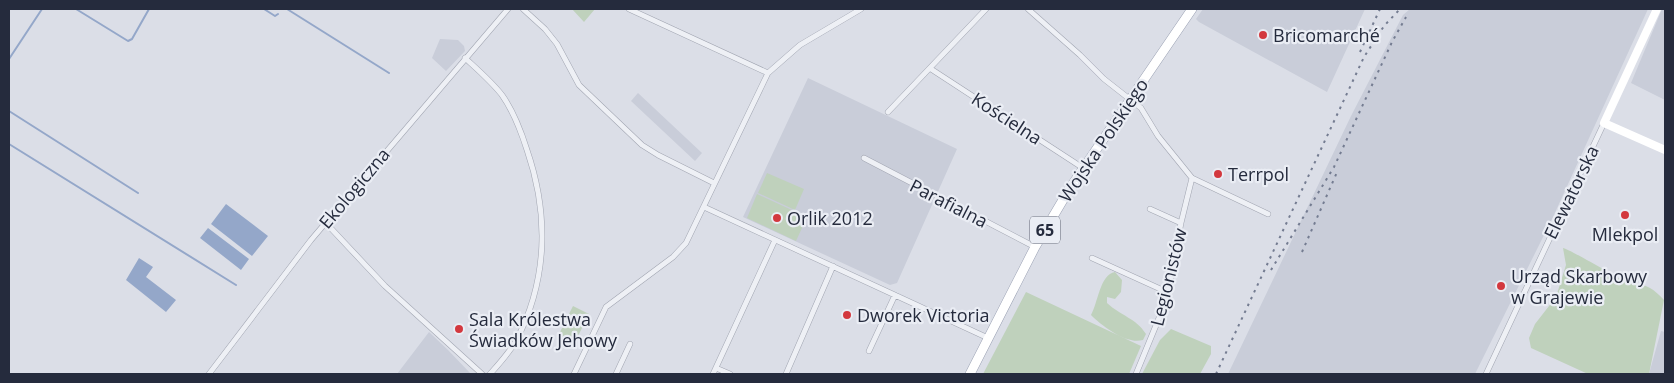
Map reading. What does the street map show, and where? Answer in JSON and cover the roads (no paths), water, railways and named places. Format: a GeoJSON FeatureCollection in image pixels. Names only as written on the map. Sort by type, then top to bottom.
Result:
{"type":"FeatureCollection","features":[{"type":"Feature","properties":{"kind":"main road","name":"Wojska Polskiego"},"geometry":{"type":"LineString","coordinates":[[970,374],[1035,247],[1083,168],[1189,12]]}},
{"type":"Feature","properties":{"kind":"street","name":"Ekologiczna"},"geometry":{"type":"LineString","coordinates":[[209,374],[325,222],[508,9]]}},
{"type":"Feature","properties":{"kind":"street"},"geometry":{"type":"LineString","coordinates":[[523,9],[546,29],[557,44],[579,85],[642,145],[714,183]]}},
{"type":"Feature","properties":{"kind":"street"},"geometry":{"type":"LineString","coordinates":[[629,9],[768,73]]}},
{"type":"Feature","properties":{"kind":"street"},"geometry":{"type":"LineString","coordinates":[[574,374],[606,307],[678,253],[690,236],[768,73],[800,45],[861,9]]}},
{"type":"Feature","properties":{"kind":"street"},"geometry":{"type":"LineString","coordinates":[[888,112],[931,69],[986,9]]}},
{"type":"Feature","properties":{"kind":"street"},"geometry":{"type":"LineString","coordinates":[[1028,9],[1080,55],[1104,80],[1130,98],[1145,113],[1160,138],[1192,178],[1268,214]]}},
{"type":"Feature","properties":{"kind":"street","name":"Elewatorska"},"geometry":{"type":"LineString","coordinates":[[1486,374],[1657,9]]}},
{"type":"Feature","properties":{"kind":"street"},"geometry":{"type":"LineString","coordinates":[[464,58],[488,78],[512,113],[535,176],[542,215],[540,269],[534,295],[516,341],[490,374]]}},
{"type":"Feature","properties":{"kind":"street","name":"Kościelna"},"geometry":{"type":"LineString","coordinates":[[931,69],[1083,168]]}},
{"type":"Feature","properties":{"kind":"street"},"geometry":{"type":"LineString","coordinates":[[1604,123],[1665,150]]}},
{"type":"Feature","properties":{"kind":"street","name":"Parafialna"},"geometry":{"type":"LineString","coordinates":[[864,158],[1035,247]]}},
{"type":"Feature","properties":{"kind":"street","name":"Legionistów"},"geometry":{"type":"LineString","coordinates":[[1136,374],[1158,326],[1192,178]]}},
{"type":"Feature","properties":{"kind":"street"},"geometry":{"type":"LineString","coordinates":[[704,207],[988,338]]}},
{"type":"Feature","properties":{"kind":"street"},"geometry":{"type":"LineString","coordinates":[[1150,209],[1181,223]]}},
{"type":"Feature","properties":{"kind":"street"},"geometry":{"type":"LineString","coordinates":[[325,222],[385,286],[482,374]]}},
{"type":"Feature","properties":{"kind":"street"},"geometry":{"type":"LineString","coordinates":[[713,374],[775,240]]}},
{"type":"Feature","properties":{"kind":"street"},"geometry":{"type":"LineString","coordinates":[[1092,258],[1167,292]]}},
{"type":"Feature","properties":{"kind":"street"},"geometry":{"type":"LineString","coordinates":[[786,374],[833,266]]}},
{"type":"Feature","properties":{"kind":"street"},"geometry":{"type":"LineString","coordinates":[[869,351],[895,295]]}},
{"type":"Feature","properties":{"kind":"street"},"geometry":{"type":"LineString","coordinates":[[616,374],[630,344]]}},
{"type":"Feature","properties":{"kind":"street"},"geometry":{"type":"LineString","coordinates":[[716,368],[730,374]]}},
{"type":"Feature","properties":{"kind":"water"},"geometry":{"type":"Polygon","coordinates":[[[226,204],[268,236],[252,256],[211,224],[226,204]]]}},
{"type":"Feature","properties":{"kind":"water"},"geometry":{"type":"Polygon","coordinates":[[[208,228],[249,259],[241,270],[200,238],[208,228]]]}},
{"type":"Feature","properties":{"kind":"water"},"geometry":{"type":"Polygon","coordinates":[[[139,258],[153,267],[146,277],[176,300],[166,312],[126,280],[139,258]]]}},
{"type":"Feature","properties":{"kind":"waterway"},"geometry":{"type":"LineString","coordinates":[[9,59],[42,9]]}},
{"type":"Feature","properties":{"kind":"waterway"},"geometry":{"type":"LineString","coordinates":[[76,9],[128,41],[132,39],[149,9]]}},
{"type":"Feature","properties":{"kind":"waterway"},"geometry":{"type":"LineString","coordinates":[[264,9],[275,16],[278,14]]}},
{"type":"Feature","properties":{"kind":"waterway"},"geometry":{"type":"LineString","coordinates":[[287,9],[389,73]]}},
{"type":"Feature","properties":{"kind":"waterway"},"geometry":{"type":"LineString","coordinates":[[9,111],[138,193]]}},
{"type":"Feature","properties":{"kind":"waterway"},"geometry":{"type":"LineString","coordinates":[[9,144],[236,285]]}},
{"type":"Feature","properties":{"kind":"railway"},"geometry":{"type":"LineString","coordinates":[[1360,52],[1380,9]]}},
{"type":"Feature","properties":{"kind":"railway"},"geometry":{"type":"LineString","coordinates":[[1216,374],[1364,57],[1384,26],[1400,9]]}},
{"type":"Feature","properties":{"kind":"railway"},"geometry":{"type":"LineString","coordinates":[[1271,270],[1334,167],[1392,42],[1406,17]]}},
{"type":"Feature","properties":{"kind":"railway"},"geometry":{"type":"LineString","coordinates":[[1302,252],[1338,170]]}},
{"type":"Feature","properties":{"kind":"place","name":"Bricomarché"},"geometry":{"type":"Point","coordinates":[1263,35]}},
{"type":"Feature","properties":{"kind":"place","name":"Terrpol"},"geometry":{"type":"Point","coordinates":[1218,174]}},
{"type":"Feature","properties":{"kind":"place","name":"Mlekpol"},"geometry":{"type":"Point","coordinates":[1625,215]}},
{"type":"Feature","properties":{"kind":"place","name":"Orlik 2012"},"geometry":{"type":"Point","coordinates":[777,218]}},
{"type":"Feature","properties":{"kind":"place","name":"Urząd Skarbowy w Grajewie"},"geometry":{"type":"Point","coordinates":[1501,286]}},
{"type":"Feature","properties":{"kind":"place","name":"Dworek Victoria"},"geometry":{"type":"Point","coordinates":[847,315]}},
{"type":"Feature","properties":{"kind":"place","name":"Sala Królestwa Świadków Jehowy"},"geometry":{"type":"Point","coordinates":[459,329]}}]}
